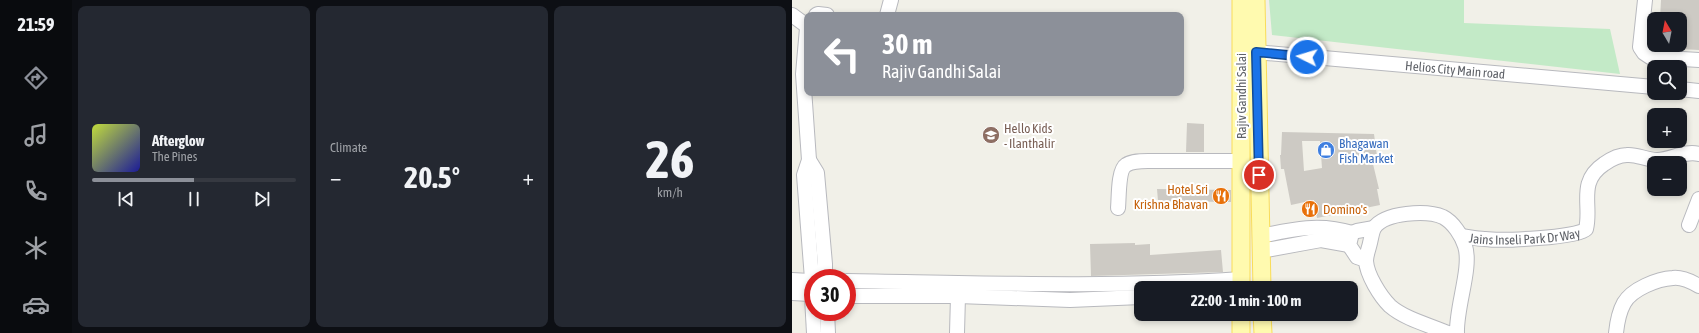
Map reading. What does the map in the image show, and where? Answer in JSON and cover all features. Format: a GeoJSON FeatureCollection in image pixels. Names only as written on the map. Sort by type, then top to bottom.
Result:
{"type":"FeatureCollection","features":[{"type":"Feature","properties":{"kind":"main road","name":"Rajiv Gandhi Salai"},"geometry":{"type":"LineString","coordinates":[[1241,0],[1241,281]]}},
{"type":"Feature","properties":{"kind":"main road","name":"Rajiv Gandhi Salai"},"geometry":{"type":"LineString","coordinates":[[1256,0],[1262,281]]}},
{"type":"Feature","properties":{"kind":"main road"},"geometry":{"type":"LineString","coordinates":[[1241,321],[1242,333]]}},
{"type":"Feature","properties":{"kind":"main road"},"geometry":{"type":"LineString","coordinates":[[1262,321],[1263,333]]}},
{"type":"Feature","properties":{"kind":"street"},"geometry":{"type":"LineString","coordinates":[[889,12],[892,0]]}},
{"type":"Feature","properties":{"kind":"street"},"geometry":{"type":"LineString","coordinates":[[1645,0],[1640,47],[1644,52],[1650,57],[1699,60]]}},
{"type":"Feature","properties":{"kind":"street"},"geometry":{"type":"LineString","coordinates":[[792,15],[804,25]]}},
{"type":"Feature","properties":{"kind":"street","name":"Helios City Main road"},"geometry":{"type":"LineString","coordinates":[[1256,52],[1647,86]]}},
{"type":"Feature","properties":{"kind":"street"},"geometry":{"type":"LineString","coordinates":[[804,62],[804,88]]}},
{"type":"Feature","properties":{"kind":"street"},"geometry":{"type":"LineString","coordinates":[[1687,90],[1699,91]]}},
{"type":"Feature","properties":{"kind":"street"},"geometry":{"type":"LineString","coordinates":[[805,96],[809,160],[804,175],[814,269]]}},
{"type":"Feature","properties":{"kind":"street","name":"Jains Inseli Park Dr Way"},"geometry":{"type":"LineString","coordinates":[[1461,236],[1486,240],[1542,238],[1580,233],[1586,229],[1588,223],[1586,205],[1587,191],[1592,176],[1600,167],[1610,160],[1619,156],[1628,155],[1640,156],[1651,160],[1661,160],[1693,153],[1699,154]]}},
{"type":"Feature","properties":{"kind":"street"},"geometry":{"type":"LineString","coordinates":[[1118,208],[1121,174],[1123,167],[1126,164],[1148,161],[1241,162]]}},
{"type":"Feature","properties":{"kind":"street"},"geometry":{"type":"LineString","coordinates":[[1689,225],[1699,199]]}},
{"type":"Feature","properties":{"kind":"street"},"geometry":{"type":"LineString","coordinates":[[1350,239],[1357,230],[1374,228],[1389,219],[1398,216],[1421,213],[1432,214],[1448,221],[1461,236],[1466,246],[1466,260],[1457,321],[1458,333]]}},
{"type":"Feature","properties":{"kind":"street"},"geometry":{"type":"LineString","coordinates":[[1261,244],[1294,229],[1323,227],[1336,228],[1350,239],[1357,257],[1366,260]]}},
{"type":"Feature","properties":{"kind":"street"},"geometry":{"type":"LineString","coordinates":[[1374,228],[1366,260],[1371,278],[1390,306],[1400,313],[1448,333]]}},
{"type":"Feature","properties":{"kind":"street"},"geometry":{"type":"LineString","coordinates":[[1616,333],[1618,320],[1624,302],[1633,292],[1646,285],[1673,278],[1692,282],[1699,286]]}},
{"type":"Feature","properties":{"kind":"street"},"geometry":{"type":"LineString","coordinates":[[792,280],[804,281]]}},
{"type":"Feature","properties":{"kind":"street"},"geometry":{"type":"LineString","coordinates":[[856,282],[1081,285],[1134,284]]}},
{"type":"Feature","properties":{"kind":"street"},"geometry":{"type":"LineString","coordinates":[[979,283],[980,297]]}},
{"type":"Feature","properties":{"kind":"street"},"geometry":{"type":"LineString","coordinates":[[1080,299],[1081,285]]}},
{"type":"Feature","properties":{"kind":"street"},"geometry":{"type":"LineString","coordinates":[[792,293],[804,287]]}},
{"type":"Feature","properties":{"kind":"street"},"geometry":{"type":"LineString","coordinates":[[856,296],[958,296],[1080,299],[1134,297]]}},
{"type":"Feature","properties":{"kind":"street"},"geometry":{"type":"LineString","coordinates":[[957,333],[958,296]]}},
{"type":"Feature","properties":{"kind":"street"},"geometry":{"type":"LineString","coordinates":[[814,321],[814,333]]}},
{"type":"Feature","properties":{"kind":"street"},"geometry":{"type":"LineString","coordinates":[[827,321],[828,333]]}},
{"type":"Feature","properties":{"kind":"green space"},"geometry":{"type":"Polygon","coordinates":[[[1269,0],[1464,0],[1464,23],[1610,29],[1620,74],[1272,35],[1269,0]]]}},
{"type":"Feature","properties":{"kind":"building"},"geometry":{"type":"Polygon","coordinates":[[[1661,0],[1699,0],[1699,50],[1687,49],[1687,12],[1660,12],[1661,0]]]}},
{"type":"Feature","properties":{"kind":"building"},"geometry":{"type":"Polygon","coordinates":[[[1187,123],[1204,124],[1204,152],[1186,152],[1187,123]]]}},
{"type":"Feature","properties":{"kind":"building"},"geometry":{"type":"Polygon","coordinates":[[[1282,132],[1374,134],[1378,164],[1373,164],[1379,189],[1377,189],[1380,205],[1317,218],[1314,200],[1291,205],[1284,169],[1281,169],[1282,132]],[[1302,141],[1304,171],[1322,168],[1320,141],[1302,141]]]}},
{"type":"Feature","properties":{"kind":"building"},"geometry":{"type":"Polygon","coordinates":[[[1157,189],[1231,190],[1231,202],[1158,201],[1157,189]]]}},
{"type":"Feature","properties":{"kind":"building"},"geometry":{"type":"Polygon","coordinates":[[[1135,243],[1135,245],[1150,244],[1150,255],[1221,250],[1223,272],[1091,276],[1090,244],[1135,243]]]}},
{"type":"Feature","properties":{"kind":"place","name":"Hello Kids - Ilanthalir"},"geometry":{"type":"Point","coordinates":[991,135]}},
{"type":"Feature","properties":{"kind":"place","name":"Bhagawan Fish Market"},"geometry":{"type":"Point","coordinates":[1326,150]}},
{"type":"Feature","properties":{"kind":"place","name":"Hotel Sri Krishna Bhavan"},"geometry":{"type":"Point","coordinates":[1221,196]}},
{"type":"Feature","properties":{"kind":"place","name":"Domino's"},"geometry":{"type":"Point","coordinates":[1310,209]}},
{"type":"Feature","properties":{"kind":"route"},"geometry":{"type":"LineString","coordinates":[[1259,175],[1256,52],[1307,57]]}}]}
